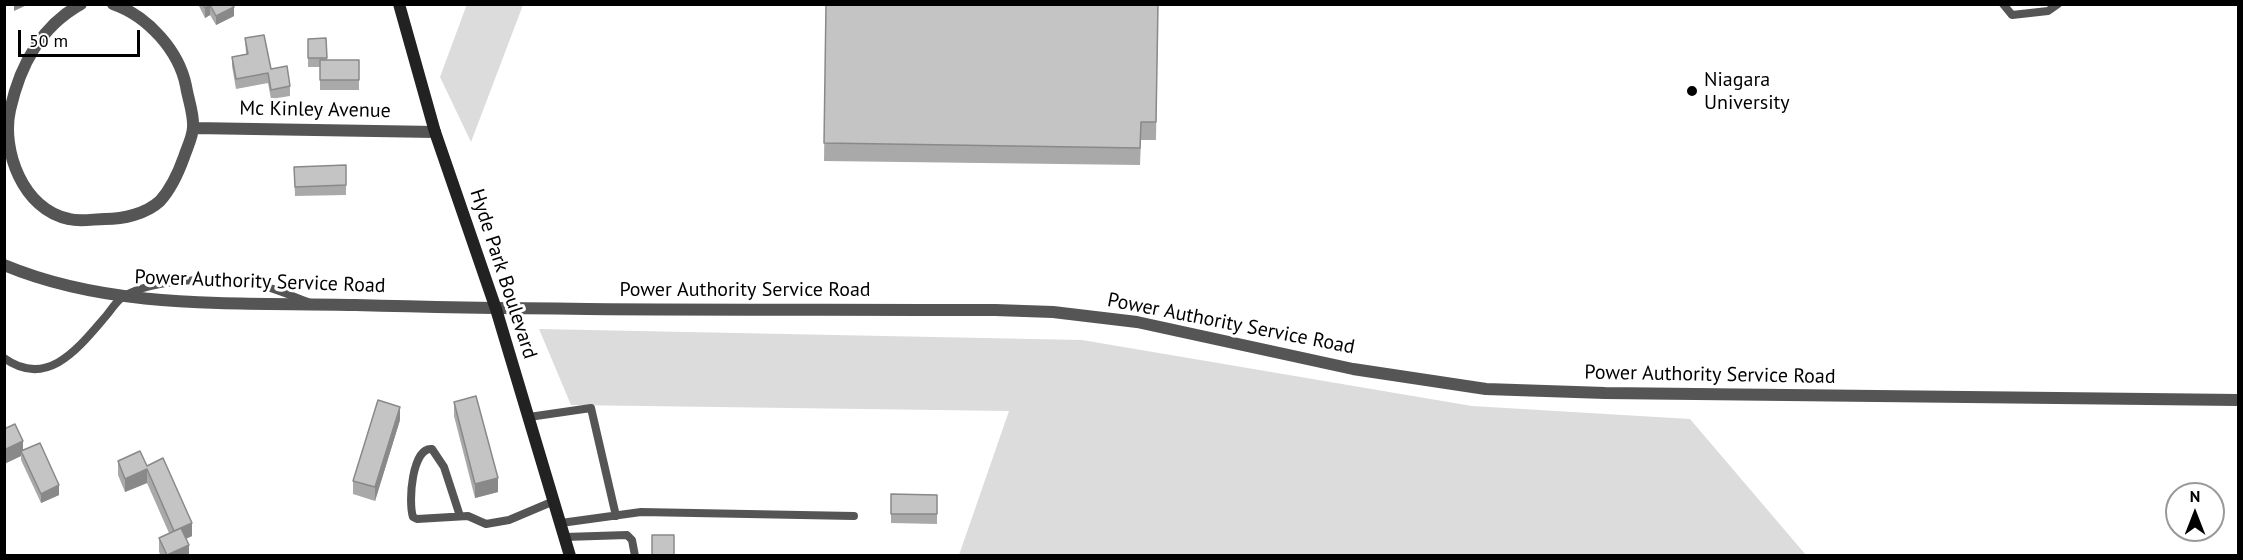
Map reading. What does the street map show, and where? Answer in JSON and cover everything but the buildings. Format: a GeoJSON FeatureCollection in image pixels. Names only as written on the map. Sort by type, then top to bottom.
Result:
{"type":"FeatureCollection","features":[{"type":"Feature","properties":{"kind":"main road","name":"Hyde Park Boulevard"},"geometry":{"type":"LineString","coordinates":[[399,4],[435,132],[496,309],[570,555]]}},
{"type":"Feature","properties":{"kind":"street"},"geometry":{"type":"LineString","coordinates":[[81,4],[67,12],[41,36],[17,79],[6,122],[12,160],[23,183],[37,204],[68,219],[126,219],[159,201],[180,168],[194,128],[183,75],[166,43],[145,22],[113,4]]}},
{"type":"Feature","properties":{"kind":"street","name":"Mc Kinley Avenue"},"geometry":{"type":"LineString","coordinates":[[194,128],[435,132]]}},
{"type":"Feature","properties":{"kind":"street","name":"Power Authority Service Road"},"geometry":{"type":"LineString","coordinates":[[5,266],[69,288],[123,296],[496,309],[1053,312],[1164,327],[1412,380],[1486,389],[1543,392],[2238,400]]}},
{"type":"Feature","properties":{"kind":"lane"},"geometry":{"type":"LineString","coordinates":[[2003,4],[2012,15],[2048,10],[2058,4]]}},
{"type":"Feature","properties":{"kind":"lane"},"geometry":{"type":"LineString","coordinates":[[4,358],[19,367],[31,369],[54,365],[78,348],[123,296],[166,281],[251,283],[315,304]]}},
{"type":"Feature","properties":{"kind":"lane"},"geometry":{"type":"LineString","coordinates":[[529,417],[591,408],[616,516]]}},
{"type":"Feature","properties":{"kind":"lane"},"geometry":{"type":"LineString","coordinates":[[460,516],[440,460],[432,449],[425,449],[420,452],[417,461],[410,502],[413,517],[417,519],[468,516],[486,524],[509,520],[554,501]]}},
{"type":"Feature","properties":{"kind":"lane"},"geometry":{"type":"LineString","coordinates":[[561,524],[616,516],[692,511],[854,516]]}},
{"type":"Feature","properties":{"kind":"lane"},"geometry":{"type":"LineString","coordinates":[[565,537],[627,535],[632,540],[635,555]]}},
{"type":"Feature","properties":{"kind":"shaded area"},"geometry":{"type":"Polygon","coordinates":[[[467,4],[523,5],[471,142],[440,77],[467,4]]]}},
{"type":"Feature","properties":{"kind":"shaded area"},"geometry":{"type":"Polygon","coordinates":[[[539,329],[1082,340],[1472,406],[1690,419],[1806,555],[959,555],[1009,411],[571,405],[539,329]]]}},
{"type":"Feature","properties":{"kind":"place","name":"Niagara University"},"geometry":{"type":"Point","coordinates":[1692,91]}}]}
